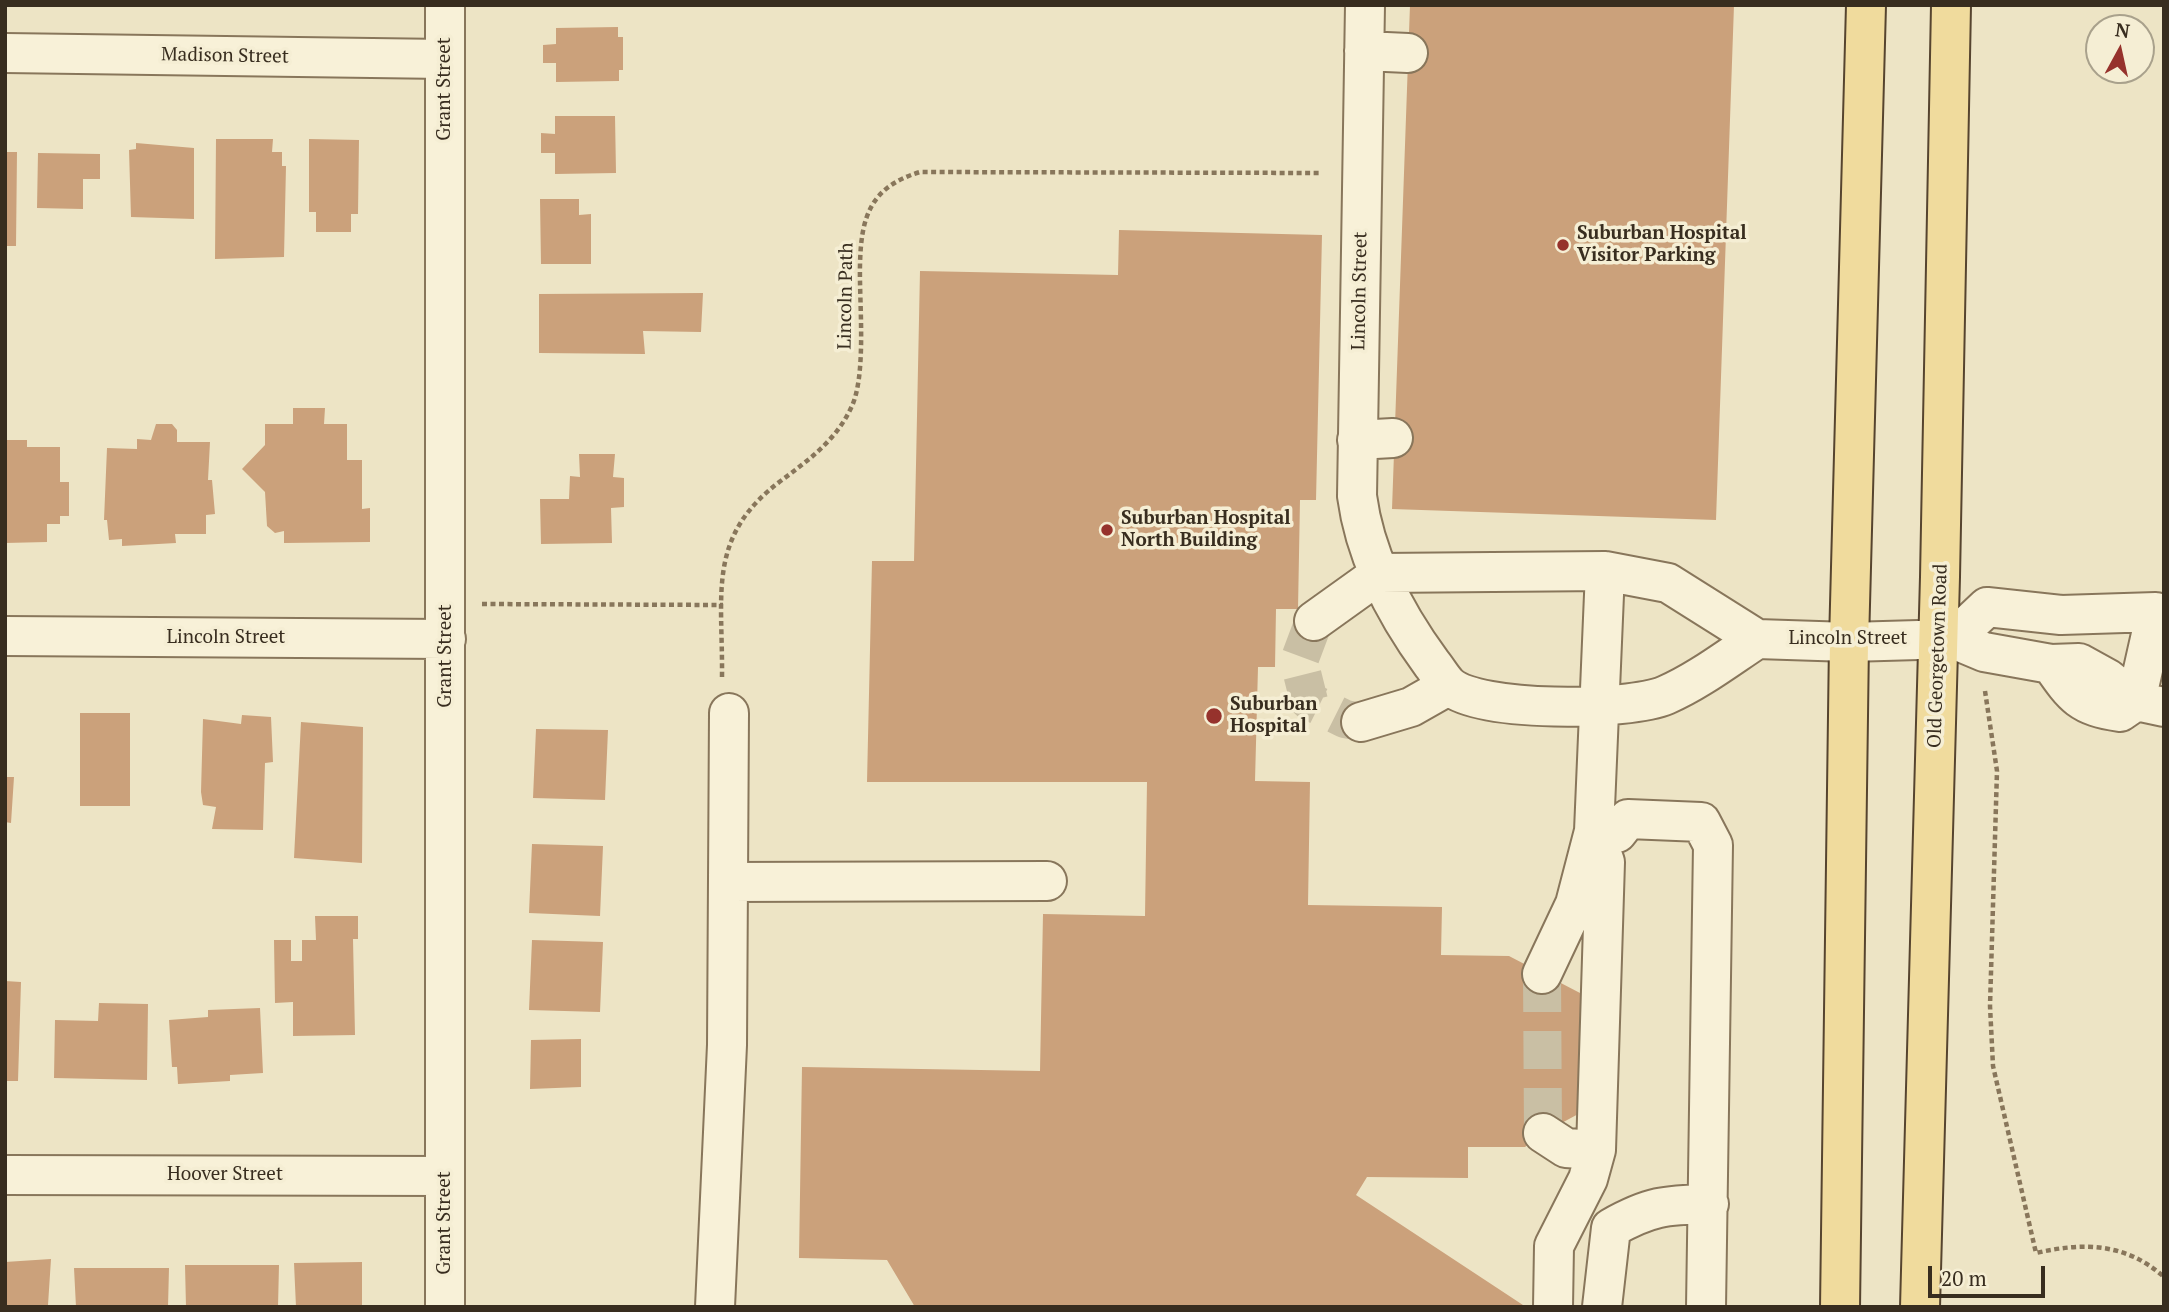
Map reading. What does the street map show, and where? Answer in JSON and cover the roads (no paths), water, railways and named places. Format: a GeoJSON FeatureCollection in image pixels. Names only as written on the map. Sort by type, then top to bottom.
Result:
{"type":"FeatureCollection","features":[{"type":"Feature","properties":{"kind":"main road"},"geometry":{"type":"LineString","coordinates":[[1840,1307],[1849,642],[1866,5]]}},
{"type":"Feature","properties":{"kind":"main road","name":"Old Georgetown Road"},"geometry":{"type":"LineString","coordinates":[[1920,1307],[1959,643],[1951,5]]}},
{"type":"Feature","properties":{"kind":"street","name":"Grant Street"},"geometry":{"type":"LineString","coordinates":[[445,1307],[446,5]]}},
{"type":"Feature","properties":{"kind":"street","name":"Lincoln Street"},"geometry":{"type":"LineString","coordinates":[[1365,5],[1362,174],[1375,439],[1357,496],[1361,525],[1408,632],[1448,686]]}},
{"type":"Feature","properties":{"kind":"street"},"geometry":{"type":"LineString","coordinates":[[1364,51],[1408,52]]}},
{"type":"Feature","properties":{"kind":"street","name":"Madison Street"},"geometry":{"type":"LineString","coordinates":[[5,52],[445,59]]}},
{"type":"Feature","properties":{"kind":"street"},"geometry":{"type":"LineString","coordinates":[[1553,1307],[1554,1246],[1588,1179],[1595,1150],[1606,832],[1600,707],[1605,571]]}},
{"type":"Feature","properties":{"kind":"street"},"geometry":{"type":"LineString","coordinates":[[1314,621],[1381,573],[1605,571],[1668,583],[1756,639],[1666,695],[1634,704],[1600,707],[1488,701],[1448,686],[1411,707],[1361,722]]}},
{"type":"Feature","properties":{"kind":"street"},"geometry":{"type":"LineString","coordinates":[[1959,643],[1987,607],[2061,615],[2160,614],[2150,704]]}},
{"type":"Feature","properties":{"kind":"street","name":"Lincoln Street"},"geometry":{"type":"LineString","coordinates":[[5,636],[446,639]]}},
{"type":"Feature","properties":{"kind":"street","name":"Lincoln Street"},"geometry":{"type":"LineString","coordinates":[[1756,639],[1959,643],[2051,664],[2067,688],[2089,707],[2120,712],[2150,704]]}},
{"type":"Feature","properties":{"kind":"street"},"geometry":{"type":"LineString","coordinates":[[715,1307],[727,1045],[729,713]]}},
{"type":"Feature","properties":{"kind":"street"},"geometry":{"type":"LineString","coordinates":[[1606,832],[1628,839],[1713,845],[1706,1307]]}},
{"type":"Feature","properties":{"kind":"street"},"geometry":{"type":"LineString","coordinates":[[1542,974],[1606,832]]}},
{"type":"Feature","properties":{"kind":"street"},"geometry":{"type":"LineString","coordinates":[[728,883],[1047,881]]}},
{"type":"Feature","properties":{"kind":"street"},"geometry":{"type":"LineString","coordinates":[[1543,1133],[1566,1148],[1595,1150]]}},
{"type":"Feature","properties":{"kind":"street","name":"Hoover Street"},"geometry":{"type":"LineString","coordinates":[[5,1175],[445,1176]]}},
{"type":"Feature","properties":{"kind":"street"},"geometry":{"type":"LineString","coordinates":[[1602,1307],[1611,1228],[1644,1209],[1709,1204]]}},
{"type":"Feature","properties":{"kind":"tunnel"},"geometry":{"type":"LineString","coordinates":[[1314,621],[1299,661],[1309,701],[1345,719],[1361,722]]}},
{"type":"Feature","properties":{"kind":"tunnel"},"geometry":{"type":"LineString","coordinates":[[1542,974],[1543,1133]]}},
{"type":"Feature","properties":{"kind":"place","name":"Suburban Hospital Visitor Parking"},"geometry":{"type":"Point","coordinates":[1563,245]}},
{"type":"Feature","properties":{"kind":"place","name":"Suburban Hospital North Building"},"geometry":{"type":"Point","coordinates":[1107,530]}},
{"type":"Feature","properties":{"kind":"place","name":"Suburban Hospital"},"geometry":{"type":"Point","coordinates":[1214,716]}}]}
